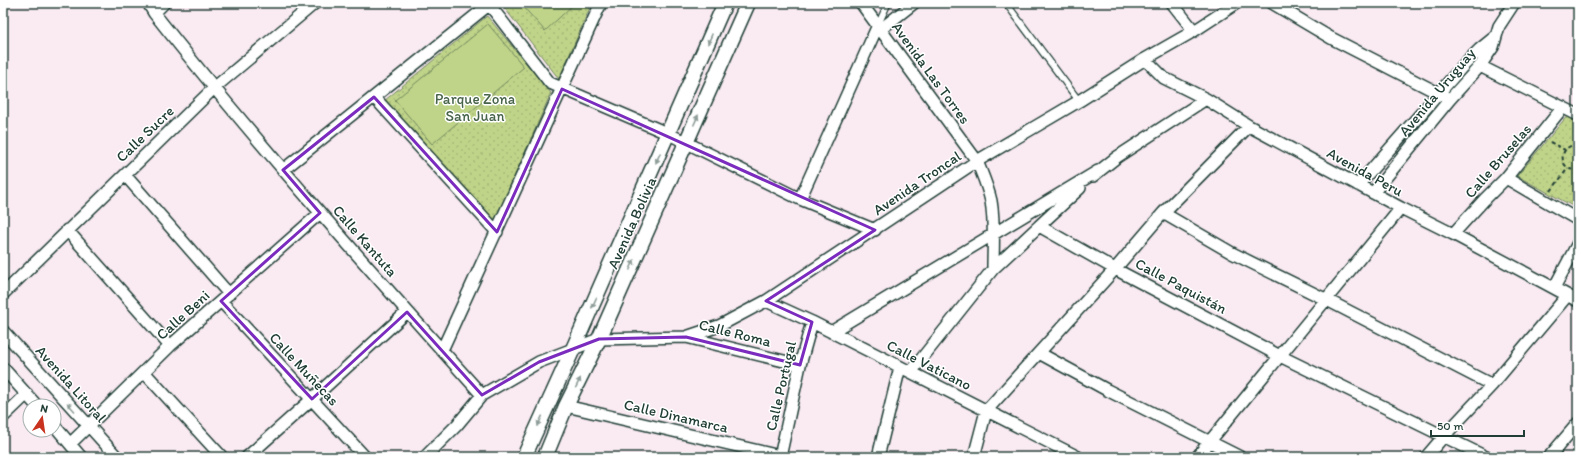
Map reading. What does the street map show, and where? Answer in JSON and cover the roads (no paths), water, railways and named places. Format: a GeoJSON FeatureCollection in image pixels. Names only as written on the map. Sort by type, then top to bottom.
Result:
{"type":"FeatureCollection","features":[{"type":"Feature","properties":{"kind":"street","name":"Calle Kantuta"},"geometry":{"type":"LineString","coordinates":[[148,3],[154,13],[214,88],[283,170],[407,312],[482,394]]}},
{"type":"Feature","properties":{"kind":"street"},"geometry":{"type":"LineString","coordinates":[[154,13],[164,3]]}},
{"type":"Feature","properties":{"kind":"street","name":"Calle Sucre"},"geometry":{"type":"LineString","coordinates":[[3,294],[214,88],[315,3]]}},
{"type":"Feature","properties":{"kind":"street"},"geometry":{"type":"LineString","coordinates":[[283,170],[490,3],[550,83],[669,134],[800,199],[874,230]]}},
{"type":"Feature","properties":{"kind":"street"},"geometry":{"type":"LineString","coordinates":[[442,350],[602,3]]}},
{"type":"Feature","properties":{"kind":"street","name":"Avenida Bolivia"},"geometry":{"type":"LineString","coordinates":[[524,457],[574,349],[725,3]]}},
{"type":"Feature","properties":{"kind":"street","name":"Avenida Bolivia"},"geometry":{"type":"LineString","coordinates":[[545,457],[566,406],[599,339],[748,3]]}},
{"type":"Feature","properties":{"kind":"street","name":"Avenida Las Torres"},"geometry":{"type":"LineString","coordinates":[[861,3],[977,161],[985,180],[994,224],[993,269]]}},
{"type":"Feature","properties":{"kind":"street"},"geometry":{"type":"LineString","coordinates":[[800,199],[880,27],[914,3]]}},
{"type":"Feature","properties":{"kind":"street"},"geometry":{"type":"LineString","coordinates":[[1172,3],[1194,31]]}},
{"type":"Feature","properties":{"kind":"street","name":"Avenida Troncal"},"geometry":{"type":"LineString","coordinates":[[599,339],[686,337],[719,326],[766,301],[977,161],[1079,101],[1237,3]]}},
{"type":"Feature","properties":{"kind":"street"},"geometry":{"type":"LineString","coordinates":[[1272,3],[1331,38],[1450,99]]}},
{"type":"Feature","properties":{"kind":"street","name":"Avenida Uruguay"},"geometry":{"type":"LineString","coordinates":[[1374,193],[1450,99],[1480,66],[1492,47],[1500,26],[1512,4]]}},
{"type":"Feature","properties":{"kind":"street"},"geometry":{"type":"LineString","coordinates":[[1358,185],[1462,67],[1496,36]]}},
{"type":"Feature","properties":{"kind":"street","name":"Avenida Peru"},"geometry":{"type":"LineString","coordinates":[[1146,59],[1164,78],[1206,99],[1249,126],[1578,301]]}},
{"type":"Feature","properties":{"kind":"street"},"geometry":{"type":"LineString","coordinates":[[1480,66],[1578,115]]}},
{"type":"Feature","properties":{"kind":"street"},"geometry":{"type":"LineString","coordinates":[[374,97],[496,232]]}},
{"type":"Feature","properties":{"kind":"street"},"geometry":{"type":"LineString","coordinates":[[911,372],[993,269],[1098,171],[1117,156],[1206,99]]}},
{"type":"Feature","properties":{"kind":"street","name":"Calle Bruselas"},"geometry":{"type":"LineString","coordinates":[[1453,234],[1506,178],[1563,107]]}},
{"type":"Feature","properties":{"kind":"street"},"geometry":{"type":"LineString","coordinates":[[974,457],[986,411],[1115,269],[1163,213],[1249,126]]}},
{"type":"Feature","properties":{"kind":"street"},"geometry":{"type":"LineString","coordinates":[[831,332],[1098,171]]}},
{"type":"Feature","properties":{"kind":"street","name":"Calle Muñecas"},"geometry":{"type":"LineString","coordinates":[[125,175],[225,298],[312,400],[365,457]]}},
{"type":"Feature","properties":{"kind":"street"},"geometry":{"type":"LineString","coordinates":[[1506,178],[1578,220]]}},
{"type":"Feature","properties":{"kind":"street"},"geometry":{"type":"LineString","coordinates":[[1197,457],[1401,208]]}},
{"type":"Feature","properties":{"kind":"street","name":"Calle Beni"},"geometry":{"type":"LineString","coordinates":[[70,444],[170,346],[320,212]]}},
{"type":"Feature","properties":{"kind":"street"},"geometry":{"type":"LineString","coordinates":[[1163,213],[1232,253],[1492,385]]}},
{"type":"Feature","properties":{"kind":"street","name":"Calle Paquistán"},"geometry":{"type":"LineString","coordinates":[[1039,226],[1115,269],[1280,356],[1486,457]]}},
{"type":"Feature","properties":{"kind":"street"},"geometry":{"type":"LineString","coordinates":[[67,230],[170,346]]}},
{"type":"Feature","properties":{"kind":"street"},"geometry":{"type":"LineString","coordinates":[[1554,288],[1578,243]]}},
{"type":"Feature","properties":{"kind":"street"},"geometry":{"type":"LineString","coordinates":[[1426,457],[1492,385],[1568,296]]}},
{"type":"Feature","properties":{"kind":"street","name":"Calle Vaticano"},"geometry":{"type":"LineString","coordinates":[[766,301],[812,322],[1078,457]]}},
{"type":"Feature","properties":{"kind":"street"},"geometry":{"type":"LineString","coordinates":[[247,457],[312,400],[407,312]]}},
{"type":"Feature","properties":{"kind":"street","name":"Calle Portugal"},"geometry":{"type":"LineString","coordinates":[[780,457],[800,365],[812,322]]}},
{"type":"Feature","properties":{"kind":"street","name":"Avenida Litoral"},"geometry":{"type":"LineString","coordinates":[[3,331],[117,457]]}},
{"type":"Feature","properties":{"kind":"street","name":"Calle Roma"},"geometry":{"type":"LineString","coordinates":[[686,337],[800,365]]}},
{"type":"Feature","properties":{"kind":"street"},"geometry":{"type":"LineString","coordinates":[[425,457],[457,425],[482,394],[539,362],[599,339]]}},
{"type":"Feature","properties":{"kind":"street"},"geometry":{"type":"LineString","coordinates":[[1039,353],[1107,390],[1240,457]]}},
{"type":"Feature","properties":{"kind":"street"},"geometry":{"type":"LineString","coordinates":[[878,457],[900,367]]}},
{"type":"Feature","properties":{"kind":"street"},"geometry":{"type":"LineString","coordinates":[[3,368],[30,398]]}},
{"type":"Feature","properties":{"kind":"street"},"geometry":{"type":"LineString","coordinates":[[144,372],[222,457]]}},
{"type":"Feature","properties":{"kind":"street"},"geometry":{"type":"LineString","coordinates":[[3,416],[27,394]]}},
{"type":"Feature","properties":{"kind":"street","name":"Calle Dinamarca"},"geometry":{"type":"LineString","coordinates":[[566,406],[780,457]]}},
{"type":"Feature","properties":{"kind":"street"},"geometry":{"type":"LineString","coordinates":[[1549,457],[1578,423]]}},
{"type":"Feature","properties":{"kind":"street"},"geometry":{"type":"LineString","coordinates":[[62,434],[81,457]]}},
{"type":"Feature","properties":{"kind":"lane"},"geometry":{"type":"LineString","coordinates":[[880,27],[888,3]]}},
{"type":"Feature","properties":{"kind":"lane"},"geometry":{"type":"LineString","coordinates":[[1006,3],[1079,101]]}},
{"type":"Feature","properties":{"kind":"park label","name":"Parque Zona San Juan"},"geometry":{"type":"Point","coordinates":[475,108]}}]}
